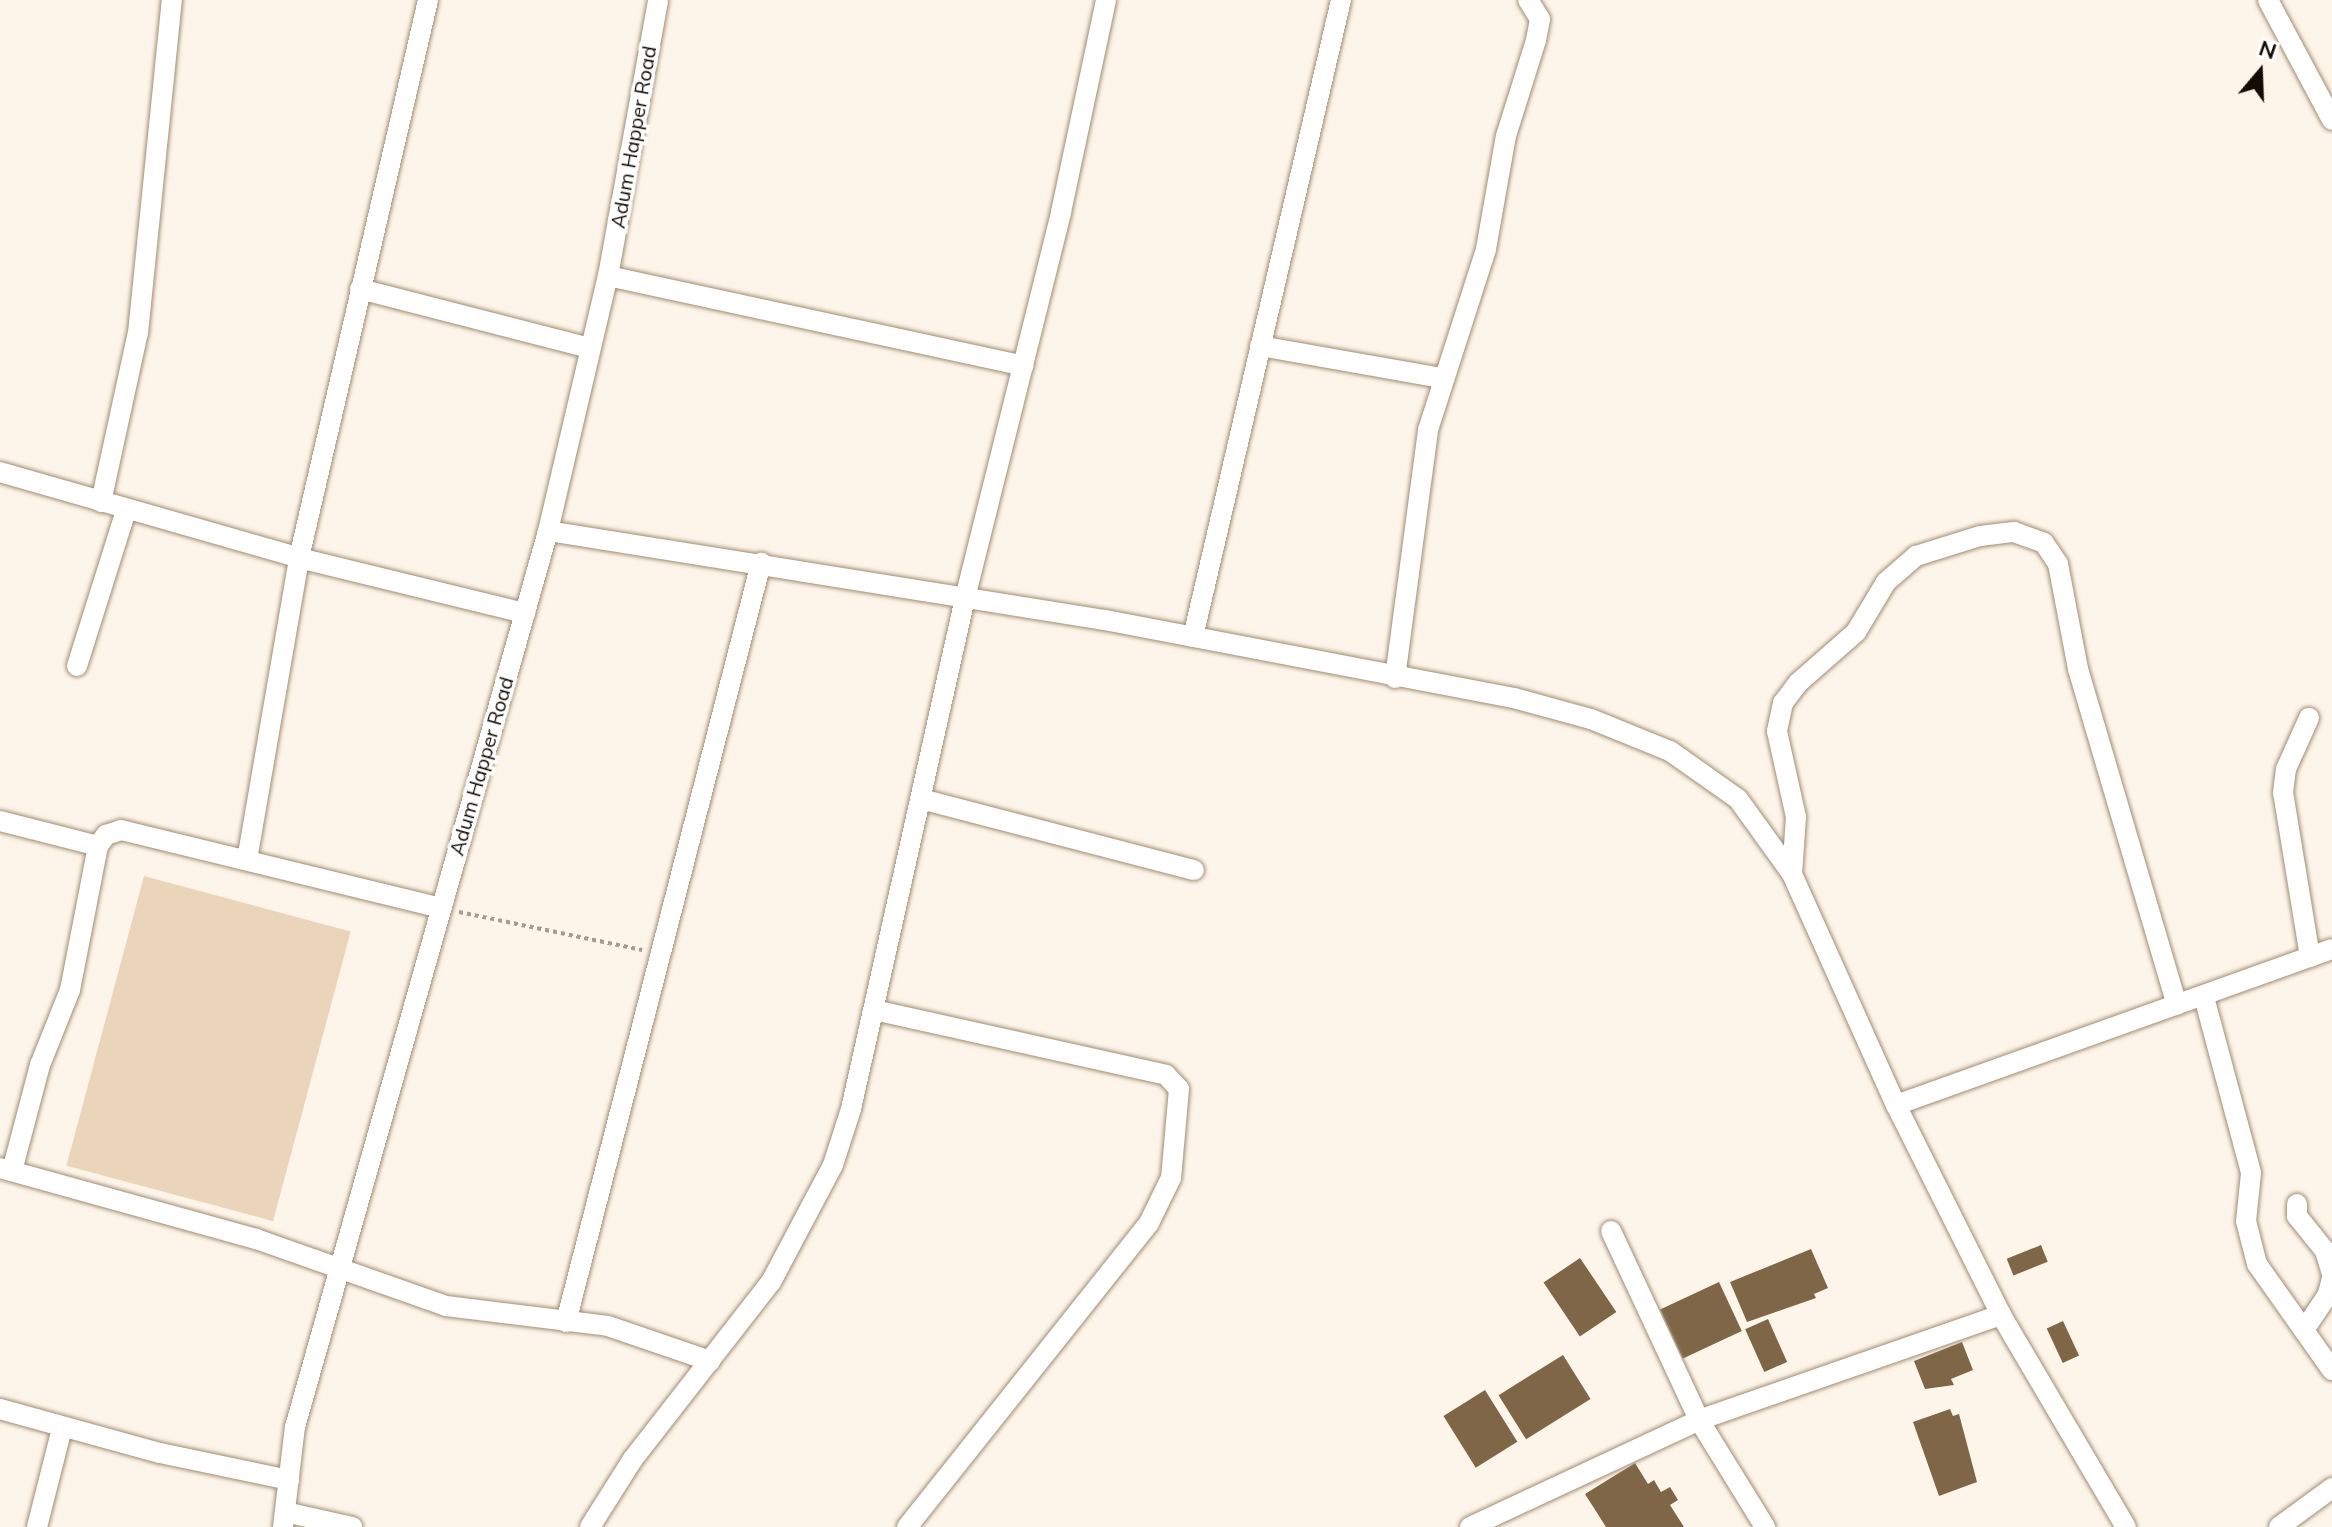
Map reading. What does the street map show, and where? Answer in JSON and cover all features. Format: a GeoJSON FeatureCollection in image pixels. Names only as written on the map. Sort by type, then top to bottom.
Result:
{"type":"FeatureCollection","features":[{"type":"Feature","properties":{"kind":"street"},"geometry":{"type":"LineString","coordinates":[[101,502],[138,333],[172,0]]}},
{"type":"Feature","properties":{"kind":"street"},"geometry":{"type":"LineString","coordinates":[[247,860],[299,558],[323,471],[360,289],[428,0]]}},
{"type":"Feature","properties":{"kind":"street","name":"Adum Happer Road"},"geometry":{"type":"LineString","coordinates":[[284,1519],[295,1427],[548,531],[608,276],[658,0]]}},
{"type":"Feature","properties":{"kind":"street"},"geometry":{"type":"LineString","coordinates":[[590,1527],[633,1459],[771,1282],[833,1165],[874,1010],[965,598],[1023,366],[1106,0]]}},
{"type":"Feature","properties":{"kind":"street"},"geometry":{"type":"LineString","coordinates":[[1193,637],[1341,0]]}},
{"type":"Feature","properties":{"kind":"street"},"geometry":{"type":"LineString","coordinates":[[1395,678],[1416,500],[1442,378],[1486,249],[1506,136],[1536,40],[1540,19],[1528,0]]}},
{"type":"Feature","properties":{"kind":"street"},"geometry":{"type":"LineString","coordinates":[[2268,0],[2332,120]]}},
{"type":"Feature","properties":{"kind":"street"},"geometry":{"type":"LineString","coordinates":[[608,276],[1023,366]]}},
{"type":"Feature","properties":{"kind":"street"},"geometry":{"type":"LineString","coordinates":[[360,289],[590,348]]}},
{"type":"Feature","properties":{"kind":"street"},"geometry":{"type":"LineString","coordinates":[[1260,346],[1442,378]]}},
{"type":"Feature","properties":{"kind":"street"},"geometry":{"type":"LineString","coordinates":[[0,472],[126,511],[299,558],[525,613]]}},
{"type":"Feature","properties":{"kind":"street"},"geometry":{"type":"LineString","coordinates":[[77,666],[126,511]]}},
{"type":"Feature","properties":{"kind":"street"},"geometry":{"type":"LineString","coordinates":[[548,531],[761,563],[1193,637],[1395,678],[1514,698],[1591,719],[1670,751],[1738,799],[1792,874],[1896,1105],[2001,1315],[2126,1527]]}},
{"type":"Feature","properties":{"kind":"street"},"geometry":{"type":"LineString","coordinates":[[1792,874],[1796,817],[1777,731],[1783,703],[1798,683],[1856,632],[1886,582],[1916,556],[1980,536],[2014,532],[2044,543],[2058,564],[2078,669],[2177,1005]]}},
{"type":"Feature","properties":{"kind":"street"},"geometry":{"type":"LineString","coordinates":[[566,1322],[606,1150],[661,954],[761,563]]}},
{"type":"Feature","properties":{"kind":"street"},"geometry":{"type":"LineString","coordinates":[[2309,718],[2286,769],[2283,793],[2310,957]]}},
{"type":"Feature","properties":{"kind":"street"},"geometry":{"type":"LineString","coordinates":[[921,799],[1194,870]]}},
{"type":"Feature","properties":{"kind":"street"},"geometry":{"type":"LineString","coordinates":[[0,821],[98,846]]}},
{"type":"Feature","properties":{"kind":"street"},"geometry":{"type":"LineString","coordinates":[[441,908],[121,830],[106,835],[98,846],[70,990],[40,1065],[6,1170],[107,1194],[339,1267],[446,1306],[608,1326],[710,1361]]}},
{"type":"Feature","properties":{"kind":"street"},"geometry":{"type":"LineString","coordinates":[[1896,1105],[2332,949]]}},
{"type":"Feature","properties":{"kind":"street"},"geometry":{"type":"LineString","coordinates":[[2204,997],[2251,1173],[2249,1241],[2257,1264],[2306,1327],[2332,1370]]}},
{"type":"Feature","properties":{"kind":"street"},"geometry":{"type":"LineString","coordinates":[[874,1010],[1166,1075],[1179,1089],[1171,1178],[1149,1223],[907,1527]]}},
{"type":"Feature","properties":{"kind":"street"},"geometry":{"type":"LineString","coordinates":[[2297,1204],[2297,1216],[2325,1251],[2332,1276],[2328,1294],[2306,1327]]}},
{"type":"Feature","properties":{"kind":"street"},"geometry":{"type":"LineString","coordinates":[[1611,1231],[1699,1420],[1765,1527]]}},
{"type":"Feature","properties":{"kind":"street"},"geometry":{"type":"LineString","coordinates":[[1470,1527],[1699,1420],[2001,1315]]}},
{"type":"Feature","properties":{"kind":"street"},"geometry":{"type":"LineString","coordinates":[[0,1409],[62,1428],[289,1480]]}},
{"type":"Feature","properties":{"kind":"street"},"geometry":{"type":"LineString","coordinates":[[37,1527],[62,1428]]}},
{"type":"Feature","properties":{"kind":"street"},"geometry":{"type":"LineString","coordinates":[[2279,1527],[2332,1488]]}},
{"type":"Feature","properties":{"kind":"street"},"geometry":{"type":"LineString","coordinates":[[284,1519],[352,1527]]}},
{"type":"Feature","properties":{"kind":"path"},"geometry":{"type":"LineString","coordinates":[[441,908],[661,954]]}},
{"type":"Feature","properties":{"kind":"shaded area"},"geometry":{"type":"Polygon","coordinates":[[[144,876],[351,931],[273,1221],[66,1166],[144,876]]]}},
{"type":"Feature","properties":{"kind":"building"},"geometry":{"type":"Polygon","coordinates":[[[2041,1245],[2048,1262],[2013,1276],[2007,1259],[2041,1245]]]}},
{"type":"Feature","properties":{"kind":"building"},"geometry":{"type":"Polygon","coordinates":[[[1811,1249],[1828,1288],[1814,1294],[1816,1298],[1747,1322],[1730,1282],[1811,1249]]]}},
{"type":"Feature","properties":{"kind":"building"},"geometry":{"type":"Polygon","coordinates":[[[1580,1258],[1616,1312],[1580,1336],[1544,1283],[1580,1258]]]}},
{"type":"Feature","properties":{"kind":"building"},"geometry":{"type":"Polygon","coordinates":[[[1719,1282],[1742,1331],[1683,1358],[1660,1309],[1719,1282]]]}},
{"type":"Feature","properties":{"kind":"building"},"geometry":{"type":"Polygon","coordinates":[[[1768,1319],[1787,1362],[1764,1372],[1745,1329],[1768,1319]]]}},
{"type":"Feature","properties":{"kind":"building"},"geometry":{"type":"Polygon","coordinates":[[[2063,1321],[2079,1355],[2063,1363],[2047,1329],[2063,1321]]]}},
{"type":"Feature","properties":{"kind":"building"},"geometry":{"type":"Polygon","coordinates":[[[1962,1342],[1973,1370],[1951,1379],[1954,1385],[1925,1389],[1914,1361],[1962,1342]]]}},
{"type":"Feature","properties":{"kind":"building"},"geometry":{"type":"Polygon","coordinates":[[[1563,1355],[1591,1399],[1526,1439],[1499,1395],[1563,1355]]]}},
{"type":"Feature","properties":{"kind":"building"},"geometry":{"type":"Polygon","coordinates":[[[1485,1390],[1517,1442],[1476,1468],[1443,1416],[1485,1390]]]}},
{"type":"Feature","properties":{"kind":"building"},"geometry":{"type":"Polygon","coordinates":[[[1950,1409],[1953,1416],[1959,1414],[1977,1482],[1939,1496],[1913,1422],[1950,1409]]]}},
{"type":"Feature","properties":{"kind":"building"},"geometry":{"type":"Polygon","coordinates":[[[1635,1463],[1648,1484],[1654,1480],[1661,1492],[1670,1487],[1678,1500],[1670,1505],[1684,1527],[1606,1527],[1585,1494],[1635,1463]]]}}]}
